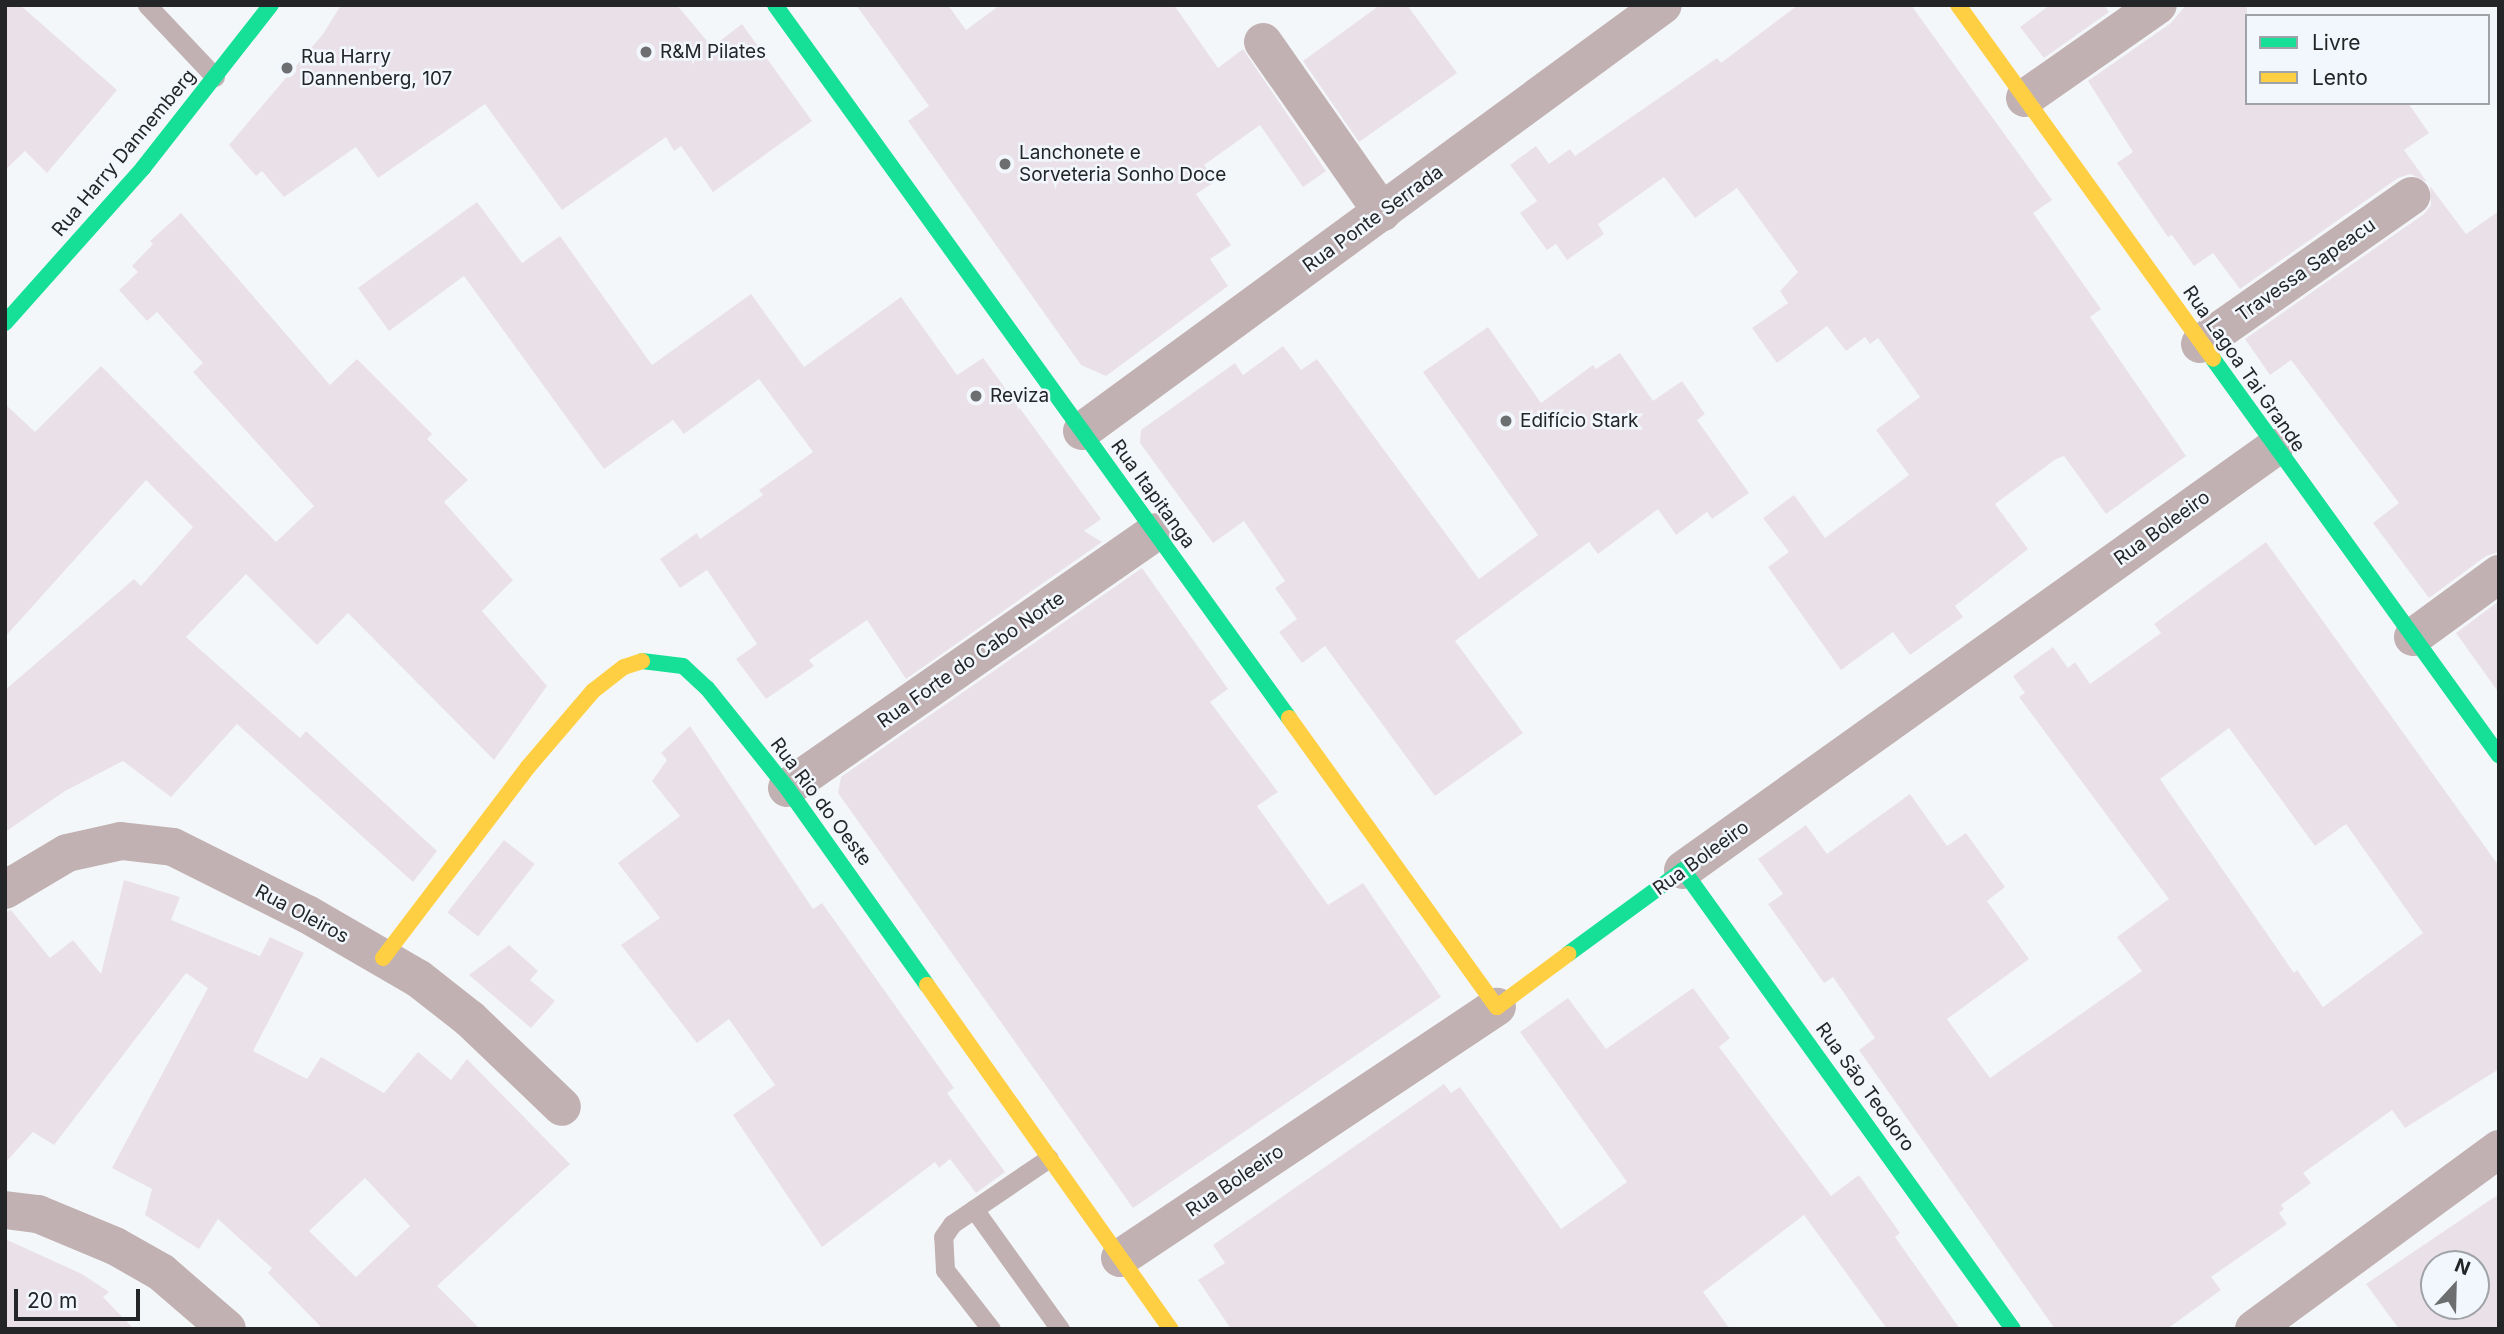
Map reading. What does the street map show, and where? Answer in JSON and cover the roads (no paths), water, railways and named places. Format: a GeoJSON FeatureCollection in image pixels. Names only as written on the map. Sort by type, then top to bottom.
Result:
{"type":"FeatureCollection","features":[{"type":"Feature","properties":{"kind":"main road","name":"Rua Harry Dannemberg"},"geometry":{"type":"LineString","coordinates":[[5,323],[143,168],[271,5]]}},
{"type":"Feature","properties":{"kind":"main road","name":"Rua Itapitanga"},"geometry":{"type":"LineString","coordinates":[[775,5],[1497,1007]]}},
{"type":"Feature","properties":{"kind":"main road","name":"Rua Lagoa Tai Grande"},"geometry":{"type":"LineString","coordinates":[[1958,5],[2274,448],[2499,756]]}},
{"type":"Feature","properties":{"kind":"main road","name":"Rua Rio do Oeste"},"geometry":{"type":"LineString","coordinates":[[383,958],[544,746],[593,691],[624,667],[650,659],[683,666],[707,688],[787,788],[1171,1329]]}},
{"type":"Feature","properties":{"kind":"main road","name":"Rua Boleeiro"},"geometry":{"type":"LineString","coordinates":[[1497,1007],[1683,870]]}},
{"type":"Feature","properties":{"kind":"main road","name":"Rua São Teodoro"},"geometry":{"type":"LineString","coordinates":[[1683,870],[2013,1329]]}},
{"type":"Feature","properties":{"kind":"street","name":"Rua Ponte Serrada"},"geometry":{"type":"LineString","coordinates":[[1083,431],[1663,5]]}},
{"type":"Feature","properties":{"kind":"street"},"geometry":{"type":"LineString","coordinates":[[2025,98],[2158,5]]}},
{"type":"Feature","properties":{"kind":"street"},"geometry":{"type":"LineString","coordinates":[[1263,42],[1382,212]]}},
{"type":"Feature","properties":{"kind":"street","name":"Travessa Sapeacu"},"geometry":{"type":"LineString","coordinates":[[2200,344],[2411,196]]}},
{"type":"Feature","properties":{"kind":"street","name":"Rua Boleeiro"},"geometry":{"type":"LineString","coordinates":[[1683,870],[2274,448]]}},
{"type":"Feature","properties":{"kind":"street","name":"Rua Forte do Cabo Norte"},"geometry":{"type":"LineString","coordinates":[[787,788],[1155,532]]}},
{"type":"Feature","properties":{"kind":"street"},"geometry":{"type":"LineString","coordinates":[[2413,637],[2499,574]]}},
{"type":"Feature","properties":{"kind":"street","name":"Rua Oleiros"},"geometry":{"type":"LineString","coordinates":[[5,890],[66,853],[121,841],[173,847],[383,958],[470,1019],[562,1107]]}},
{"type":"Feature","properties":{"kind":"street","name":"Rua Boleeiro"},"geometry":{"type":"LineString","coordinates":[[1120,1258],[1497,1007]]}},
{"type":"Feature","properties":{"kind":"street"},"geometry":{"type":"LineString","coordinates":[[2255,1329],[2499,1149]]}},
{"type":"Feature","properties":{"kind":"street"},"geometry":{"type":"LineString","coordinates":[[5,1210],[38,1214],[115,1246],[161,1272],[227,1329]]}},
{"type":"Feature","properties":{"kind":"lane"},"geometry":{"type":"LineString","coordinates":[[147,5],[215,77]]}},
{"type":"Feature","properties":{"kind":"lane"},"geometry":{"type":"LineString","coordinates":[[991,1329],[944,1270],[941,1252],[943,1237],[952,1224],[1049,1158]]}},
{"type":"Feature","properties":{"kind":"lane"},"geometry":{"type":"LineString","coordinates":[[974,1209],[1060,1329]]}},
{"type":"Feature","properties":{"kind":"place","name":"R&M Pilates"},"geometry":{"type":"Point","coordinates":[646,52]}},
{"type":"Feature","properties":{"kind":"place","name":"Rua Harry Dannenberg, 107"},"geometry":{"type":"Point","coordinates":[287,68]}},
{"type":"Feature","properties":{"kind":"place","name":"Lanchonete e Sorveteria Sonho Doce"},"geometry":{"type":"Point","coordinates":[1005,164]}},
{"type":"Feature","properties":{"kind":"place","name":"Reviza"},"geometry":{"type":"Point","coordinates":[976,396]}},
{"type":"Feature","properties":{"kind":"place","name":"Edifício Stark"},"geometry":{"type":"Point","coordinates":[1506,421]}}]}
